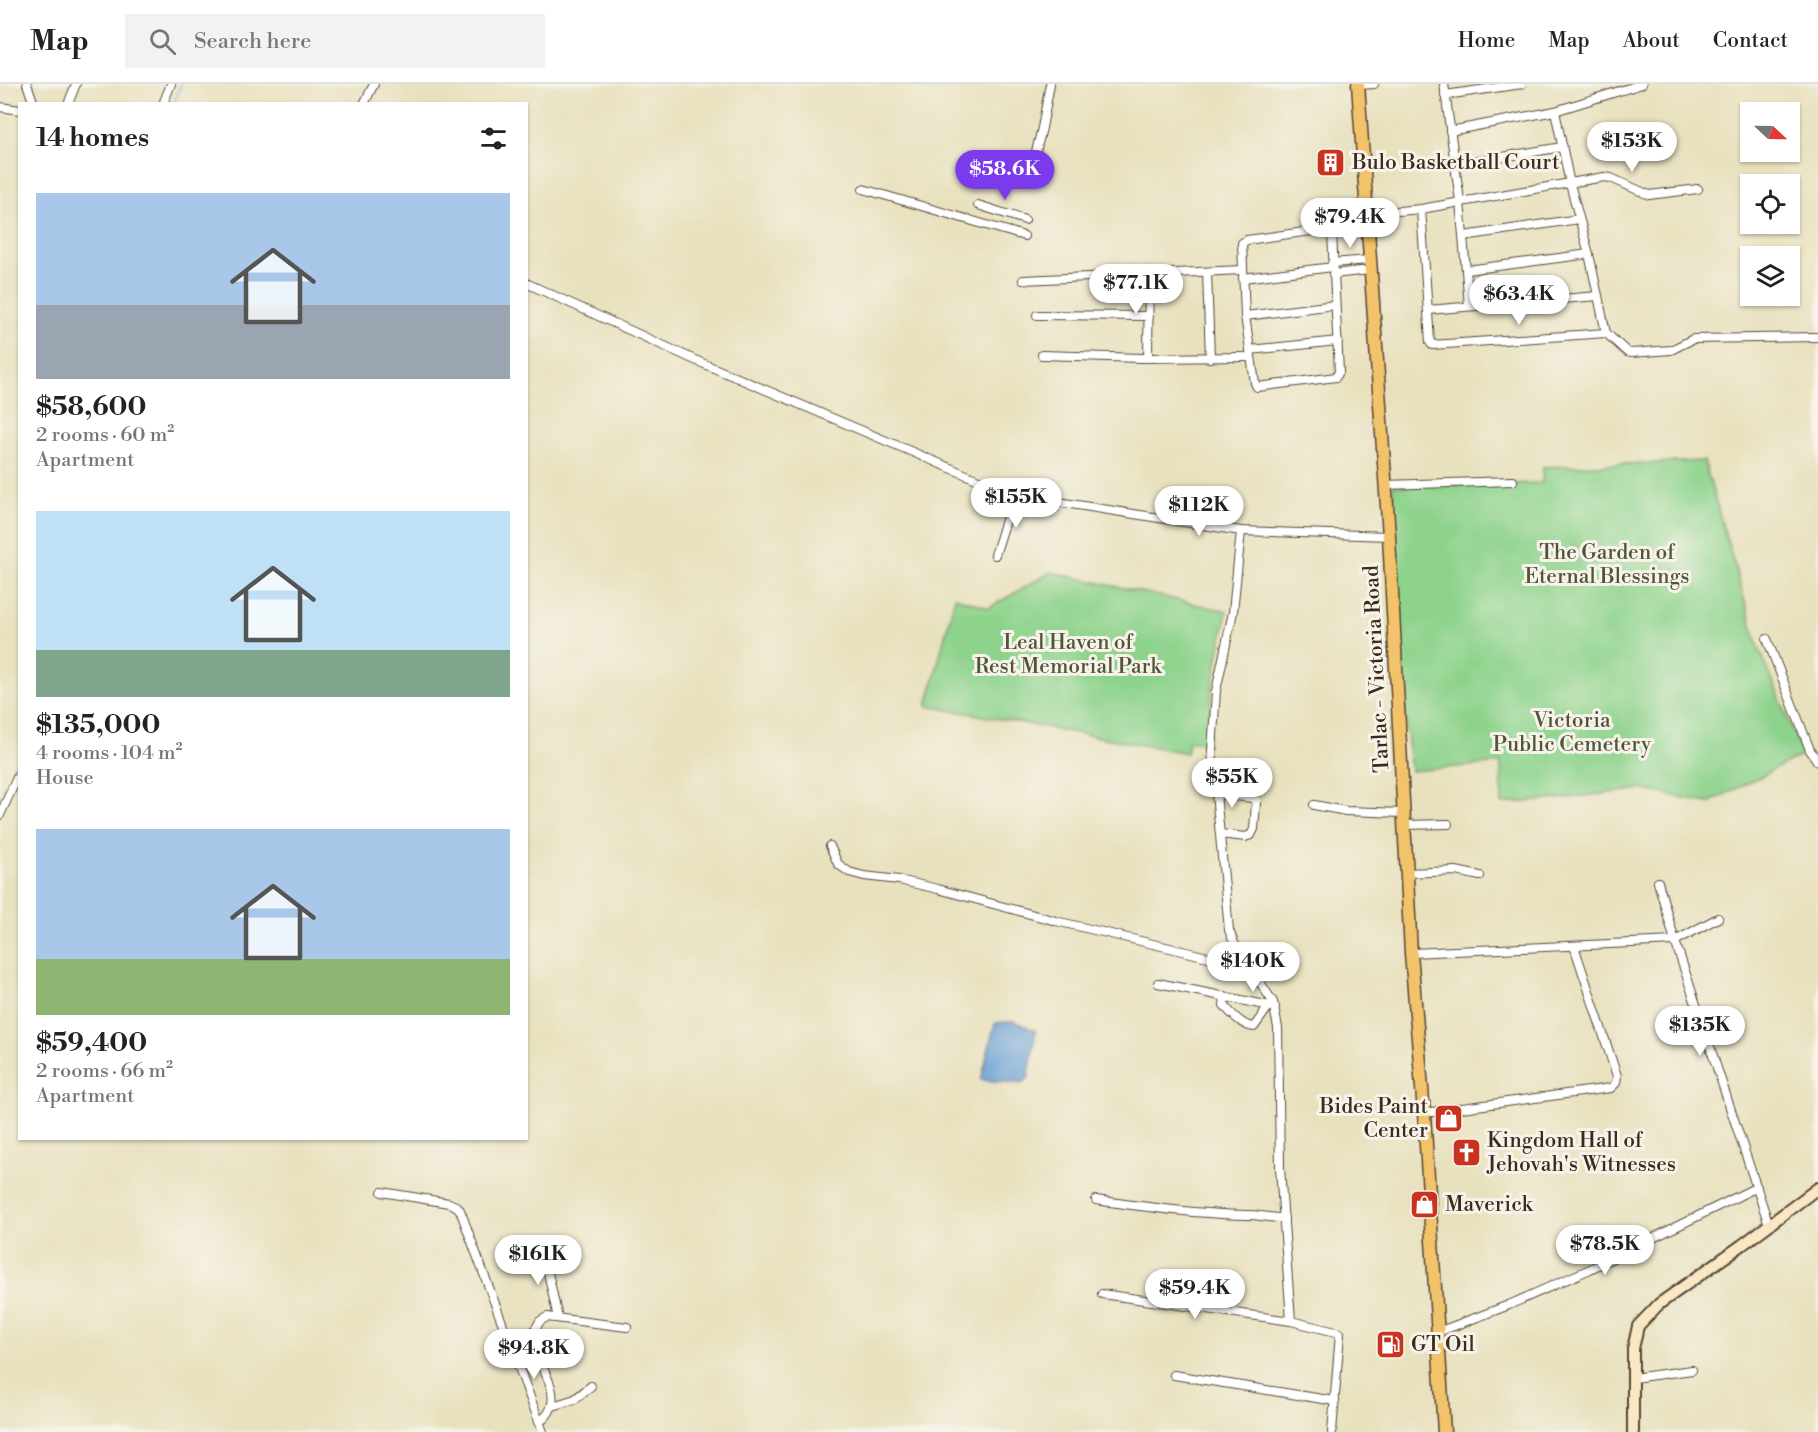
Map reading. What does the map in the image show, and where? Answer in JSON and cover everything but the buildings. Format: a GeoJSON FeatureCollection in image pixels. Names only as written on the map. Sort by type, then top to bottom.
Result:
{"type":"FeatureCollection","features":[{"type":"Feature","properties":{"kind":"main road","name":"Tarlac - Victoria Road"},"geometry":{"type":"LineString","coordinates":[[1358,85],[1389,536],[1411,953],[1424,1113],[1444,1432]]}},
{"type":"Feature","properties":{"kind":"main road"},"geometry":{"type":"LineString","coordinates":[[1633,1432],[1634,1349],[1638,1326],[1659,1304],[1818,1188]]}},
{"type":"Feature","properties":{"kind":"street"},"geometry":{"type":"LineString","coordinates":[[27,84],[33,102]]}},
{"type":"Feature","properties":{"kind":"street"},"geometry":{"type":"LineString","coordinates":[[69,102],[76,84]]}},
{"type":"Feature","properties":{"kind":"street"},"geometry":{"type":"LineString","coordinates":[[164,102],[171,84]]}},
{"type":"Feature","properties":{"kind":"street"},"geometry":{"type":"LineString","coordinates":[[365,102],[374,84]]}},
{"type":"Feature","properties":{"kind":"street"},"geometry":{"type":"LineString","coordinates":[[1032,167],[1050,84]]}},
{"type":"Feature","properties":{"kind":"street"},"geometry":{"type":"LineString","coordinates":[[1358,85],[1374,84]]}},
{"type":"Feature","properties":{"kind":"street"},"geometry":{"type":"LineString","coordinates":[[1444,84],[1464,236],[1469,306]]}},
{"type":"Feature","properties":{"kind":"street"},"geometry":{"type":"LineString","coordinates":[[1446,95],[1522,84]]}},
{"type":"Feature","properties":{"kind":"street"},"geometry":{"type":"LineString","coordinates":[[1450,131],[1555,111],[1642,84]]}},
{"type":"Feature","properties":{"kind":"street"},"geometry":{"type":"LineString","coordinates":[[0,107],[18,110]]}},
{"type":"Feature","properties":{"kind":"street"},"geometry":{"type":"LineString","coordinates":[[1555,111],[1606,333],[1627,352],[1671,350],[1693,339],[1818,337]]}},
{"type":"Feature","properties":{"kind":"street"},"geometry":{"type":"LineString","coordinates":[[1455,165],[1562,147]]}},
{"type":"Feature","properties":{"kind":"street"},"geometry":{"type":"LineString","coordinates":[[1366,214],[1421,209],[1604,177],[1649,195],[1698,189]]}},
{"type":"Feature","properties":{"kind":"street"},"geometry":{"type":"LineString","coordinates":[[863,189],[1024,236]]}},
{"type":"Feature","properties":{"kind":"street"},"geometry":{"type":"LineString","coordinates":[[978,205],[1025,220]]}},
{"type":"Feature","properties":{"kind":"street"},"geometry":{"type":"LineString","coordinates":[[1421,209],[1432,345],[1606,333]]}},
{"type":"Feature","properties":{"kind":"street"},"geometry":{"type":"LineString","coordinates":[[1464,236],[1580,219]]}},
{"type":"Feature","properties":{"kind":"street"},"geometry":{"type":"LineString","coordinates":[[1325,229],[1332,233],[1333,268],[1340,368],[1336,377],[1257,387],[1245,316],[1242,243],[1247,240],[1325,229]]}},
{"type":"Feature","properties":{"kind":"street"},"geometry":{"type":"LineString","coordinates":[[1467,270],[1589,254]]}},
{"type":"Feature","properties":{"kind":"street"},"geometry":{"type":"LineString","coordinates":[[1023,280],[1207,272],[1242,274],[1369,265]]}},
{"type":"Feature","properties":{"kind":"street"},"geometry":{"type":"LineString","coordinates":[[1207,272],[1210,358]]}},
{"type":"Feature","properties":{"kind":"street"},"geometry":{"type":"LineString","coordinates":[[1148,356],[1149,275]]}},
{"type":"Feature","properties":{"kind":"street"},"geometry":{"type":"LineString","coordinates":[[528,284],[695,360],[1014,495],[1241,531],[1389,536]]}},
{"type":"Feature","properties":{"kind":"street"},"geometry":{"type":"LineString","coordinates":[[1428,310],[1598,296]]}},
{"type":"Feature","properties":{"kind":"street"},"geometry":{"type":"LineString","coordinates":[[1245,316],[1335,305]]}},
{"type":"Feature","properties":{"kind":"street"},"geometry":{"type":"LineString","coordinates":[[1037,315],[1149,316]]}},
{"type":"Feature","properties":{"kind":"street"},"geometry":{"type":"LineString","coordinates":[[1042,355],[1210,358],[1338,341]]}},
{"type":"Feature","properties":{"kind":"street"},"geometry":{"type":"LineString","coordinates":[[1385,485],[1513,481]]}},
{"type":"Feature","properties":{"kind":"street"},"geometry":{"type":"LineString","coordinates":[[994,555],[1014,495]]}},
{"type":"Feature","properties":{"kind":"street"},"geometry":{"type":"LineString","coordinates":[[1241,531],[1233,612],[1216,691],[1212,751],[1230,930],[1234,943],[1273,1002],[1272,1007],[1278,1028],[1280,1168],[1292,1321]]}},
{"type":"Feature","properties":{"kind":"street"},"geometry":{"type":"LineString","coordinates":[[1767,639],[1810,750],[1818,762]]}},
{"type":"Feature","properties":{"kind":"street"},"geometry":{"type":"LineString","coordinates":[[0,815],[18,775]]}},
{"type":"Feature","properties":{"kind":"street"},"geometry":{"type":"LineString","coordinates":[[1216,794],[1256,799],[1254,829],[1251,835],[1245,837],[1220,834]]}},
{"type":"Feature","properties":{"kind":"street"},"geometry":{"type":"LineString","coordinates":[[1314,805],[1448,824]]}},
{"type":"Feature","properties":{"kind":"street"},"geometry":{"type":"LineString","coordinates":[[830,846],[838,864],[849,872],[938,888],[1056,921],[1250,966]]}},
{"type":"Feature","properties":{"kind":"street"},"geometry":{"type":"LineString","coordinates":[[1407,873],[1456,871],[1480,876]]}},
{"type":"Feature","properties":{"kind":"street"},"geometry":{"type":"LineString","coordinates":[[1658,882],[1675,941],[1769,1225]]}},
{"type":"Feature","properties":{"kind":"street"},"geometry":{"type":"LineString","coordinates":[[1411,953],[1675,941],[1718,918]]}},
{"type":"Feature","properties":{"kind":"street"},"geometry":{"type":"LineString","coordinates":[[1424,1113],[1614,1086],[1617,1076],[1574,946]]}},
{"type":"Feature","properties":{"kind":"street"},"geometry":{"type":"LineString","coordinates":[[1158,983],[1272,1007]]}},
{"type":"Feature","properties":{"kind":"street"},"geometry":{"type":"LineString","coordinates":[[1225,996],[1224,1005],[1228,1011],[1251,1028],[1254,1028],[1272,1007]]}},
{"type":"Feature","properties":{"kind":"street"},"geometry":{"type":"LineString","coordinates":[[1438,1332],[1509,1305],[1590,1269],[1757,1187]]}},
{"type":"Feature","properties":{"kind":"street"},"geometry":{"type":"LineString","coordinates":[[382,1192],[449,1203],[460,1210],[543,1432]]}},
{"type":"Feature","properties":{"kind":"street"},"geometry":{"type":"LineString","coordinates":[[1096,1200],[1232,1216],[1284,1218]]}},
{"type":"Feature","properties":{"kind":"street"},"geometry":{"type":"LineString","coordinates":[[543,1250],[558,1318]]}},
{"type":"Feature","properties":{"kind":"street"},"geometry":{"type":"LineString","coordinates":[[1102,1294],[1292,1321],[1340,1333],[1332,1432]]}},
{"type":"Feature","properties":{"kind":"street"},"geometry":{"type":"LineString","coordinates":[[517,1360],[540,1321],[548,1317],[627,1327]]}},
{"type":"Feature","properties":{"kind":"street"},"geometry":{"type":"LineString","coordinates":[[528,1341],[550,1383],[553,1406],[550,1414],[539,1422]]}},
{"type":"Feature","properties":{"kind":"street"},"geometry":{"type":"LineString","coordinates":[[1634,1378],[1692,1370]]}},
{"type":"Feature","properties":{"kind":"street"},"geometry":{"type":"LineString","coordinates":[[1174,1375],[1335,1401]]}},
{"type":"Feature","properties":{"kind":"street"},"geometry":{"type":"LineString","coordinates":[[553,1406],[575,1399],[591,1386]]}},
{"type":"Feature","properties":{"kind":"green space","name":"The Garden of Eternal Blessings"},"geometry":{"type":"Polygon","coordinates":[[[1704,461],[1757,643],[1803,755],[1708,803],[1641,789],[1502,804],[1501,763],[1411,771],[1404,706],[1393,486],[1542,483],[1543,467],[1704,461]]]}},
{"type":"Feature","properties":{"kind":"green space","name":"Leal Haven of Rest Memorial Park"},"geometry":{"type":"Polygon","coordinates":[[[1051,572],[1227,611],[1212,690],[1208,744],[1189,741],[1187,753],[927,706],[955,597],[989,608],[1051,572]]]}},
{"type":"Feature","properties":{"kind":"water"},"geometry":{"type":"Polygon","coordinates":[[[1014,1021],[1036,1031],[1028,1079],[1021,1083],[981,1080],[995,1023],[1014,1021]]]}},
{"type":"Feature","properties":{"kind":"waterway"},"geometry":{"type":"LineString","coordinates":[[175,102],[181,84]]}},
{"type":"Feature","properties":{"kind":"place","name":"Bulo Basketball Court"},"geometry":{"type":"Point","coordinates":[1331,162]}},
{"type":"Feature","properties":{"kind":"place","name":"Bides Paint Center"},"geometry":{"type":"Point","coordinates":[1449,1118]}},
{"type":"Feature","properties":{"kind":"place","name":"Kingdom Hall of Jehovah's Witnesses"},"geometry":{"type":"Point","coordinates":[1466,1152]}},
{"type":"Feature","properties":{"kind":"place","name":"Maverick"},"geometry":{"type":"Point","coordinates":[1424,1204]}},
{"type":"Feature","properties":{"kind":"place","name":"GT Oil"},"geometry":{"type":"Point","coordinates":[1390,1344]}},
{"type":"Feature","properties":{"kind":"park label","name":"Victoria Public Cemetery"},"geometry":{"type":"Point","coordinates":[1572,732]}}]}
